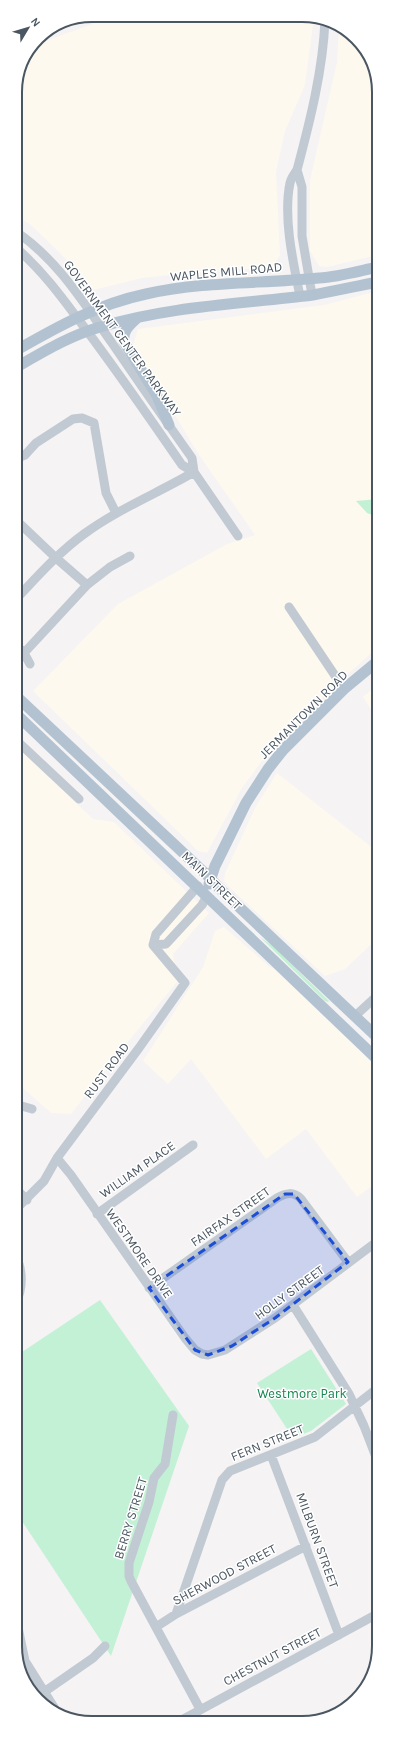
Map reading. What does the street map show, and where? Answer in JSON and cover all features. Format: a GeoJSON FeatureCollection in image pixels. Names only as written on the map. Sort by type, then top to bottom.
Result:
{"type":"FeatureCollection","features":[{"type":"Feature","properties":{"kind":"main road","name":"WAPLES MILL ROAD"},"geometry":{"type":"LineString","coordinates":[[22,347],[90,311],[144,294],[212,284],[330,277],[372,268]]}},
{"type":"Feature","properties":{"kind":"main road"},"geometry":{"type":"LineString","coordinates":[[22,364],[62,341],[100,326],[203,307],[312,295],[372,283]]}},
{"type":"Feature","properties":{"kind":"main road"},"geometry":{"type":"LineString","coordinates":[[137,318],[126,329],[123,339],[157,396],[169,425]]}},
{"type":"Feature","properties":{"kind":"main road","name":"JERMANTOWN ROAD"},"geometry":{"type":"LineString","coordinates":[[207,896],[210,878],[246,803],[268,769],[283,750],[344,689],[372,665]]}},
{"type":"Feature","properties":{"kind":"main road","name":"MAIN STREET"},"geometry":{"type":"LineString","coordinates":[[22,701],[372,1032]]}},
{"type":"Feature","properties":{"kind":"main road","name":"MAIN STREET"},"geometry":{"type":"LineString","coordinates":[[22,719],[198,886],[372,1054]]}},
{"type":"Feature","properties":{"kind":"main road"},"geometry":{"type":"LineString","coordinates":[[198,886],[210,878]]}},
{"type":"Feature","properties":{"kind":"street"},"geometry":{"type":"LineString","coordinates":[[300,296],[294,269],[289,228],[288,206],[290,182],[297,170],[322,58],[325,26]]}},
{"type":"Feature","properties":{"kind":"street"},"geometry":{"type":"LineString","coordinates":[[297,170],[302,187],[302,236],[308,279],[312,295]]}},
{"type":"Feature","properties":{"kind":"street","name":"GOVERNMENT CENTER PARKWAY"},"geometry":{"type":"LineString","coordinates":[[22,236],[52,261],[90,311],[192,458],[194,472]]}},
{"type":"Feature","properties":{"kind":"street","name":"GOVERNMENT CENTER PARKWAY"},"geometry":{"type":"LineString","coordinates":[[22,253],[46,278],[77,317],[182,465],[194,472],[238,536]]}},
{"type":"Feature","properties":{"kind":"street"},"geometry":{"type":"LineString","coordinates":[[22,456],[25,455],[36,443],[73,418],[82,418],[94,423],[106,493],[116,513]]}},
{"type":"Feature","properties":{"kind":"street"},"geometry":{"type":"LineString","coordinates":[[22,593],[56,558],[81,536],[116,513],[194,472]]}},
{"type":"Feature","properties":{"kind":"street"},"geometry":{"type":"LineString","coordinates":[[22,526],[87,585]]}},
{"type":"Feature","properties":{"kind":"street"},"geometry":{"type":"LineString","coordinates":[[30,664],[24,653],[87,585],[110,567],[130,556]]}},
{"type":"Feature","properties":{"kind":"street"},"geometry":{"type":"LineString","coordinates":[[289,606],[344,689]]}},
{"type":"Feature","properties":{"kind":"street"},"geometry":{"type":"LineString","coordinates":[[22,746],[79,799]]}},
{"type":"Feature","properties":{"kind":"street"},"geometry":{"type":"LineString","coordinates":[[198,886],[156,934],[154,945],[166,944],[202,905],[207,896]]}},
{"type":"Feature","properties":{"kind":"street","name":"RUST ROAD"},"geometry":{"type":"LineString","coordinates":[[22,1205],[44,1181],[57,1158],[139,1048],[185,983],[154,945]]}},
{"type":"Feature","properties":{"kind":"street"},"geometry":{"type":"LineString","coordinates":[[355,1016],[372,1000]]}},
{"type":"Feature","properties":{"kind":"street"},"geometry":{"type":"LineString","coordinates":[[22,1106],[32,1109]]}},
{"type":"Feature","properties":{"kind":"street","name":"WILLIAM PLACE"},"geometry":{"type":"LineString","coordinates":[[97,1214],[193,1145]]}},
{"type":"Feature","properties":{"kind":"street","name":"WESTMORE DRIVE"},"geometry":{"type":"LineString","coordinates":[[57,1158],[71,1175],[192,1349],[199,1353],[208,1355]]}},
{"type":"Feature","properties":{"kind":"street","name":"FAIRFAX STREET"},"geometry":{"type":"LineString","coordinates":[[149,1288],[277,1198],[284,1194],[290,1193],[301,1199],[348,1262]]}},
{"type":"Feature","properties":{"kind":"street"},"geometry":{"type":"LineString","coordinates":[[22,1195],[27,1200]]}},
{"type":"Feature","properties":{"kind":"street","name":"HOLLY STREET"},"geometry":{"type":"LineString","coordinates":[[208,1355],[217,1353],[232,1346],[334,1276],[348,1262],[372,1245]]}},
{"type":"Feature","properties":{"kind":"street"},"geometry":{"type":"LineString","coordinates":[[293,1305],[345,1386],[372,1448]]}},
{"type":"Feature","properties":{"kind":"street","name":"FERN STREET"},"geometry":{"type":"LineString","coordinates":[[176,1614],[222,1480],[230,1471],[314,1437],[372,1393]]}},
{"type":"Feature","properties":{"kind":"street","name":"BERRY STREET"},"geometry":{"type":"LineString","coordinates":[[173,1415],[164,1464],[154,1478],[149,1502],[128,1569],[131,1581],[200,1709]]}},
{"type":"Feature","properties":{"kind":"street","name":"MILBURN STREET"},"geometry":{"type":"LineString","coordinates":[[271,1455],[339,1635]]}},
{"type":"Feature","properties":{"kind":"street","name":"SHERWOOD STREET"},"geometry":{"type":"LineString","coordinates":[[156,1627],[176,1614],[306,1546]]}},
{"type":"Feature","properties":{"kind":"street","name":"CHESTNUT STREET"},"geometry":{"type":"LineString","coordinates":[[188,1716],[372,1617]]}},
{"type":"Feature","properties":{"kind":"street"},"geometry":{"type":"LineString","coordinates":[[44,1692],[93,1658],[105,1646]]}},
{"type":"Feature","properties":{"kind":"street"},"geometry":{"type":"LineString","coordinates":[[22,1647],[25,1661],[50,1702]]}},
{"type":"Feature","properties":{"kind":"highlighted area"},"geometry":{"type":"Polygon","coordinates":[[[285,1194],[294,1194],[348,1262],[275,1318],[232,1346],[208,1355],[195,1350],[149,1288],[285,1194]]]}},
{"type":"Feature","properties":{"kind":"shaded area"},"geometry":{"type":"Polygon","coordinates":[[[98,22],[313,23],[305,85],[285,131],[276,172],[280,255],[271,270],[233,269],[142,278],[94,290],[64,257],[31,225],[22,219],[22,87],[24,74],[36,49],[48,48],[48,40],[98,22]]]}},
{"type":"Feature","properties":{"kind":"shaded area"},"geometry":{"type":"Polygon","coordinates":[[[339,32],[355,46],[365,61],[370,74],[372,92],[372,256],[327,267],[319,266],[310,251],[310,180],[337,62],[339,32]]]}},
{"type":"Feature","properties":{"kind":"shaded area"},"geometry":{"type":"Polygon","coordinates":[[[372,293],[372,652],[327,693],[268,753],[242,788],[207,853],[198,851],[33,691],[118,604],[227,544],[255,535],[197,452],[133,345],[138,329],[324,305],[372,293]]]}},
{"type":"Feature","properties":{"kind":"shaded area"},"geometry":{"type":"Polygon","coordinates":[[[372,689],[372,711],[363,697],[372,689]]]}},
{"type":"Feature","properties":{"kind":"shaded area"},"geometry":{"type":"Polygon","coordinates":[[[22,752],[93,819],[114,822],[209,913],[173,954],[177,982],[71,1114],[51,1113],[22,1087],[22,752]]]}},
{"type":"Feature","properties":{"kind":"shaded area"},"geometry":{"type":"Polygon","coordinates":[[[277,773],[372,848],[372,944],[345,969],[325,976],[226,884],[224,880],[225,873],[256,806],[277,773]]]}},
{"type":"Feature","properties":{"kind":"shaded area"},"geometry":{"type":"Polygon","coordinates":[[[224,927],[271,968],[272,967],[372,1062],[372,1186],[357,1197],[306,1129],[266,1159],[191,1059],[168,1084],[143,1061],[203,967],[215,931],[224,927]]]}},
{"type":"Feature","properties":{"kind":"green space"},"geometry":{"type":"Polygon","coordinates":[[[372,500],[372,515],[367,513],[356,501],[372,500]]]}},
{"type":"Feature","properties":{"kind":"green space"},"geometry":{"type":"Polygon","coordinates":[[[260,937],[273,946],[329,1001],[325,1001],[260,937]]]}},
{"type":"Feature","properties":{"kind":"green space"},"geometry":{"type":"Polygon","coordinates":[[[100,1300],[189,1426],[111,1656],[22,1521],[22,1352],[100,1300]]]}},
{"type":"Feature","properties":{"kind":"green space","name":"Westmore Park"},"geometry":{"type":"Polygon","coordinates":[[[311,1349],[346,1404],[311,1431],[293,1438],[257,1383],[311,1349]]]}}]}
